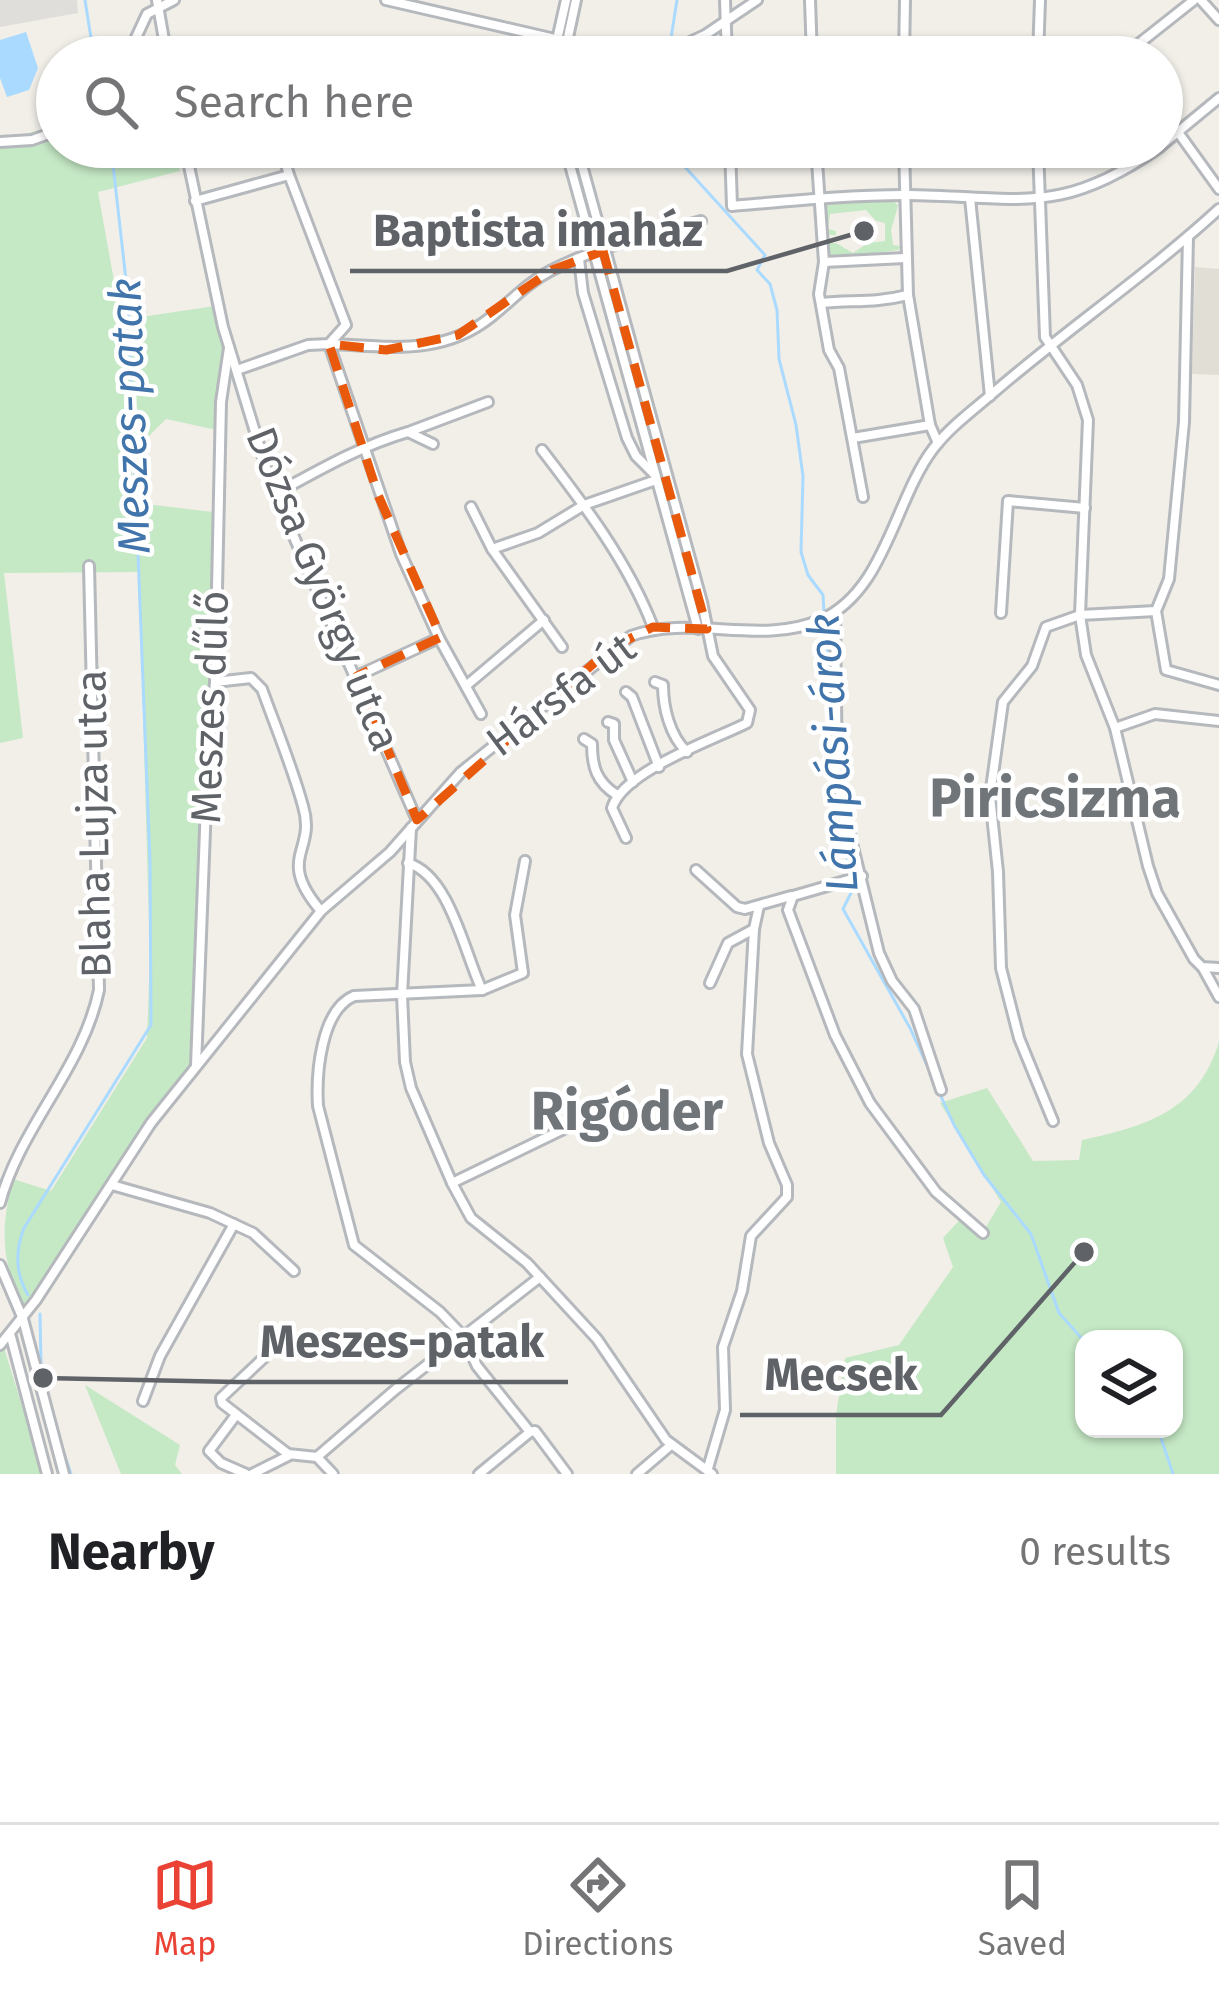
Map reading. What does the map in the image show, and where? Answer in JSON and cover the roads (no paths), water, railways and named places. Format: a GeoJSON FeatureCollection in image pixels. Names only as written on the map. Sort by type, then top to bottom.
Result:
{"type":"FeatureCollection","features":[{"type":"Feature","properties":{"kind":"street"},"geometry":{"type":"LineString","coordinates":[[135,36],[147,14],[158,4],[174,0]]}},
{"type":"Feature","properties":{"kind":"street"},"geometry":{"type":"LineString","coordinates":[[389,0],[541,36]]}},
{"type":"Feature","properties":{"kind":"street"},"geometry":{"type":"LineString","coordinates":[[562,36],[566,0]]}},
{"type":"Feature","properties":{"kind":"street"},"geometry":{"type":"LineString","coordinates":[[564,36],[577,0]]}},
{"type":"Feature","properties":{"kind":"street"},"geometry":{"type":"LineString","coordinates":[[725,0],[726,36]]}},
{"type":"Feature","properties":{"kind":"street"},"geometry":{"type":"LineString","coordinates":[[698,36],[757,0]]}},
{"type":"Feature","properties":{"kind":"street"},"geometry":{"type":"LineString","coordinates":[[810,0],[811,36]]}},
{"type":"Feature","properties":{"kind":"street"},"geometry":{"type":"LineString","coordinates":[[904,36],[905,0]]}},
{"type":"Feature","properties":{"kind":"street"},"geometry":{"type":"LineString","coordinates":[[1039,36],[1040,0]]}},
{"type":"Feature","properties":{"kind":"street"},"geometry":{"type":"LineString","coordinates":[[1151,36],[1198,0],[1219,20]]}},
{"type":"Feature","properties":{"kind":"street"},"geometry":{"type":"LineString","coordinates":[[158,4],[163,36]]}},
{"type":"Feature","properties":{"kind":"street"},"geometry":{"type":"LineString","coordinates":[[1183,130],[1219,98]]}},
{"type":"Feature","properties":{"kind":"street"},"geometry":{"type":"LineString","coordinates":[[0,142],[36,139]]}},
{"type":"Feature","properties":{"kind":"street"},"geometry":{"type":"LineString","coordinates":[[1183,141],[1219,189]]}},
{"type":"Feature","properties":{"kind":"street","name":"Dózsa György utca"},"geometry":{"type":"LineString","coordinates":[[189,168],[229,348],[275,494],[357,676],[414,824]]}},
{"type":"Feature","properties":{"kind":"street"},"geometry":{"type":"LineString","coordinates":[[287,168],[346,325],[329,344]]}},
{"type":"Feature","properties":{"kind":"street"},"geometry":{"type":"LineString","coordinates":[[572,168],[703,629]]}},
{"type":"Feature","properties":{"kind":"street"},"geometry":{"type":"LineString","coordinates":[[581,168],[656,477],[713,656],[747,703],[750,718],[659,766],[617,795],[612,808],[626,838]]}},
{"type":"Feature","properties":{"kind":"street"},"geometry":{"type":"LineString","coordinates":[[731,168],[732,206],[904,195],[1038,201],[1109,180],[1127,168]]}},
{"type":"Feature","properties":{"kind":"street"},"geometry":{"type":"LineString","coordinates":[[817,168],[824,262],[821,303],[829,350],[839,368],[863,497]]}},
{"type":"Feature","properties":{"kind":"street"},"geometry":{"type":"LineString","coordinates":[[904,168],[908,295],[930,425],[938,443]]}},
{"type":"Feature","properties":{"kind":"street"},"geometry":{"type":"LineString","coordinates":[[1038,168],[1048,345],[1085,404],[1089,447],[1080,615],[1086,655],[1115,728],[1157,892],[1219,997]]}},
{"type":"Feature","properties":{"kind":"street"},"geometry":{"type":"LineString","coordinates":[[195,201],[289,175]]}},
{"type":"Feature","properties":{"kind":"street"},"geometry":{"type":"LineString","coordinates":[[970,198],[990,396]]}},
{"type":"Feature","properties":{"kind":"street","name":"Hársfa út"},"geometry":{"type":"LineString","coordinates":[[0,1345],[152,1123],[321,911],[390,852],[460,772],[611,648],[653,628],[773,630],[819,621],[832,613],[869,574],[938,443],[1048,345],[1219,209]]}},
{"type":"Feature","properties":{"kind":"street"},"geometry":{"type":"LineString","coordinates":[[237,370],[308,345],[386,350],[458,335],[489,319],[524,286],[579,259],[701,221]]}},
{"type":"Feature","properties":{"kind":"street"},"geometry":{"type":"LineString","coordinates":[[1188,237],[1183,439],[1168,579],[1156,611],[1163,667],[1219,685]]}},
{"type":"Feature","properties":{"kind":"street"},"geometry":{"type":"LineString","coordinates":[[824,262],[905,258]]}},
{"type":"Feature","properties":{"kind":"street"},"geometry":{"type":"LineString","coordinates":[[579,259],[583,293],[627,438],[656,477]]}},
{"type":"Feature","properties":{"kind":"street"},"geometry":{"type":"LineString","coordinates":[[821,303],[856,300],[867,305],[908,295]]}},
{"type":"Feature","properties":{"kind":"street"},"geometry":{"type":"LineString","coordinates":[[329,344],[401,554],[439,638],[482,714]]}},
{"type":"Feature","properties":{"kind":"street","name":"Meszes dűlő"},"geometry":{"type":"LineString","coordinates":[[196,1067],[215,682],[221,402],[229,348]]}},
{"type":"Feature","properties":{"kind":"street"},"geometry":{"type":"LineString","coordinates":[[275,494],[363,446],[488,402]]}},
{"type":"Feature","properties":{"kind":"street"},"geometry":{"type":"LineString","coordinates":[[853,438],[930,425]]}},
{"type":"Feature","properties":{"kind":"street"},"geometry":{"type":"LineString","coordinates":[[410,432],[433,444]]}},
{"type":"Feature","properties":{"kind":"street"},"geometry":{"type":"LineString","coordinates":[[542,450],[639,591],[653,628]]}},
{"type":"Feature","properties":{"kind":"street"},"geometry":{"type":"LineString","coordinates":[[493,549],[656,477]]}},
{"type":"Feature","properties":{"kind":"street"},"geometry":{"type":"LineString","coordinates":[[1000,613],[1008,502],[1085,508]]}},
{"type":"Feature","properties":{"kind":"street"},"geometry":{"type":"LineString","coordinates":[[471,507],[493,549],[562,647]]}},
{"type":"Feature","properties":{"kind":"street","name":"Blaha Lujza utca"},"geometry":{"type":"LineString","coordinates":[[0,1203],[13,1165],[79,1047],[99,990],[89,566]]}},
{"type":"Feature","properties":{"kind":"street"},"geometry":{"type":"LineString","coordinates":[[1052,1121],[1019,1038],[1000,968],[991,784],[1003,702],[1032,665],[1046,627],[1080,615],[1156,611]]}},
{"type":"Feature","properties":{"kind":"street"},"geometry":{"type":"LineString","coordinates":[[832,613],[837,782],[855,879],[879,953],[923,1029],[941,1090]]}},
{"type":"Feature","properties":{"kind":"street"},"geometry":{"type":"LineString","coordinates":[[467,685],[544,620]]}},
{"type":"Feature","properties":{"kind":"street"},"geometry":{"type":"LineString","coordinates":[[357,676],[439,638]]}},
{"type":"Feature","properties":{"kind":"street"},"geometry":{"type":"LineString","coordinates":[[215,682],[251,679],[262,689],[305,811],[296,867],[308,896],[321,911]]}},
{"type":"Feature","properties":{"kind":"street"},"geometry":{"type":"LineString","coordinates":[[656,682],[663,685],[663,704],[680,747],[687,752]]}},
{"type":"Feature","properties":{"kind":"street"},"geometry":{"type":"LineString","coordinates":[[626,692],[659,766]]}},
{"type":"Feature","properties":{"kind":"street"},"geometry":{"type":"LineString","coordinates":[[1115,728],[1155,714],[1219,721]]}},
{"type":"Feature","properties":{"kind":"street"},"geometry":{"type":"LineString","coordinates":[[608,722],[614,724],[614,740],[633,782]]}},
{"type":"Feature","properties":{"kind":"street"},"geometry":{"type":"LineString","coordinates":[[584,739],[592,744],[590,759],[601,781],[617,795]]}},
{"type":"Feature","properties":{"kind":"street"},"geometry":{"type":"LineString","coordinates":[[414,824],[402,995],[404,1048],[411,1088],[452,1183],[471,1218],[540,1277],[597,1339],[671,1445],[710,1471],[724,1410],[724,1347],[742,1291],[751,1236],[787,1197],[747,1054],[759,906]]}},
{"type":"Feature","properties":{"kind":"street"},"geometry":{"type":"LineString","coordinates":[[525,861],[515,915],[523,973],[482,989],[354,995],[340,1001],[331,1018],[317,1085],[354,1244],[404,1280],[463,1336],[477,1366],[530,1432]]}},
{"type":"Feature","properties":{"kind":"street"},"geometry":{"type":"LineString","coordinates":[[408,863],[422,868],[438,884],[482,989]]}},
{"type":"Feature","properties":{"kind":"street"},"geometry":{"type":"LineString","coordinates":[[696,870],[737,907],[759,906],[855,879]]}},
{"type":"Feature","properties":{"kind":"street"},"geometry":{"type":"LineString","coordinates":[[793,896],[788,910],[835,1035],[870,1102],[936,1192],[982,1232]]}},
{"type":"Feature","properties":{"kind":"street"},"geometry":{"type":"LineString","coordinates":[[710,983],[728,943],[754,929]]}},
{"type":"Feature","properties":{"kind":"street"},"geometry":{"type":"LineString","coordinates":[[1202,967],[1219,968]]}},
{"type":"Feature","properties":{"kind":"street"},"geometry":{"type":"LineString","coordinates":[[452,1183],[570,1126]]}},
{"type":"Feature","properties":{"kind":"street"},"geometry":{"type":"LineString","coordinates":[[112,1185],[254,1233],[294,1271]]}},
{"type":"Feature","properties":{"kind":"street"},"geometry":{"type":"LineString","coordinates":[[143,1401],[160,1356],[234,1224]]}},
{"type":"Feature","properties":{"kind":"street"},"geometry":{"type":"LineString","coordinates":[[0,1265],[22,1319],[64,1474]]}},
{"type":"Feature","properties":{"kind":"street"},"geometry":{"type":"LineString","coordinates":[[236,1415],[210,1455],[249,1474],[290,1455],[317,1456],[540,1277]]}},
{"type":"Feature","properties":{"kind":"street"},"geometry":{"type":"LineString","coordinates":[[10,1335],[47,1474]]}},
{"type":"Feature","properties":{"kind":"street"},"geometry":{"type":"LineString","coordinates":[[270,1352],[221,1403],[290,1455]]}},
{"type":"Feature","properties":{"kind":"street"},"geometry":{"type":"LineString","coordinates":[[479,1474],[535,1431],[567,1474]]}},
{"type":"Feature","properties":{"kind":"street"},"geometry":{"type":"LineString","coordinates":[[637,1474],[671,1445]]}},
{"type":"Feature","properties":{"kind":"street"},"geometry":{"type":"LineString","coordinates":[[317,1456],[333,1474]]}},
{"type":"Feature","properties":{"kind":"water"},"geometry":{"type":"Polygon","coordinates":[[[26,32],[36,62],[29,90],[7,97],[0,78],[0,40],[26,32]]]}},
{"type":"Feature","properties":{"kind":"waterway","name":"Meszes-patak"},"geometry":{"type":"LineString","coordinates":[[85,0],[91,36]]}},
{"type":"Feature","properties":{"kind":"waterway","name":"Lámpási-árok"},"geometry":{"type":"LineString","coordinates":[[671,36],[677,0]]}},
{"type":"Feature","properties":{"kind":"waterway","name":"Meszes-patak"},"geometry":{"type":"LineString","coordinates":[[28,1295],[18,1262],[24,1228],[151,1025],[150,861],[128,298],[113,168]]}},
{"type":"Feature","properties":{"kind":"waterway","name":"Lámpási-árok"},"geometry":{"type":"LineString","coordinates":[[686,168],[765,255],[757,270],[770,284],[777,310],[779,359],[803,476],[801,552],[808,575],[823,595],[824,614]]}},
{"type":"Feature","properties":{"kind":"waterway","name":"Lámpási-árok"},"geometry":{"type":"LineString","coordinates":[[825,623],[832,697]]}},
{"type":"Feature","properties":{"kind":"waterway","name":"Lámpási-árok"},"geometry":{"type":"LineString","coordinates":[[832,707],[831,775],[853,889],[843,909],[910,1028],[954,1125],[984,1175],[1031,1234],[1059,1313],[1075,1331]]}},
{"type":"Feature","properties":{"kind":"waterway","name":"Meszes-patak"},"geometry":{"type":"LineString","coordinates":[[40,1314],[48,1398]]}},
{"type":"Feature","properties":{"kind":"waterway","name":"Meszes-patak"},"geometry":{"type":"LineString","coordinates":[[56,1430],[71,1474]]}},
{"type":"Feature","properties":{"kind":"waterway","name":"Lámpási-árok"},"geometry":{"type":"LineString","coordinates":[[1161,1438],[1173,1474]]}},
{"type":"Feature","properties":{"kind":"place","name":"Baptista imaház"},"geometry":{"type":"Point","coordinates":[864,231]}},
{"type":"Feature","properties":{"kind":"place","name":"Mecsek"},"geometry":{"type":"Point","coordinates":[1084,1252]}},
{"type":"Feature","properties":{"kind":"place","name":"Meszes-patak"},"geometry":{"type":"Point","coordinates":[43,1378]}},
{"type":"Feature","properties":{"kind":"district","name":"Piricsizma"},"geometry":{"type":"Point","coordinates":[1055,799]}},
{"type":"Feature","properties":{"kind":"district","name":"Rigóder"},"geometry":{"type":"Point","coordinates":[627,1112]}}]}
